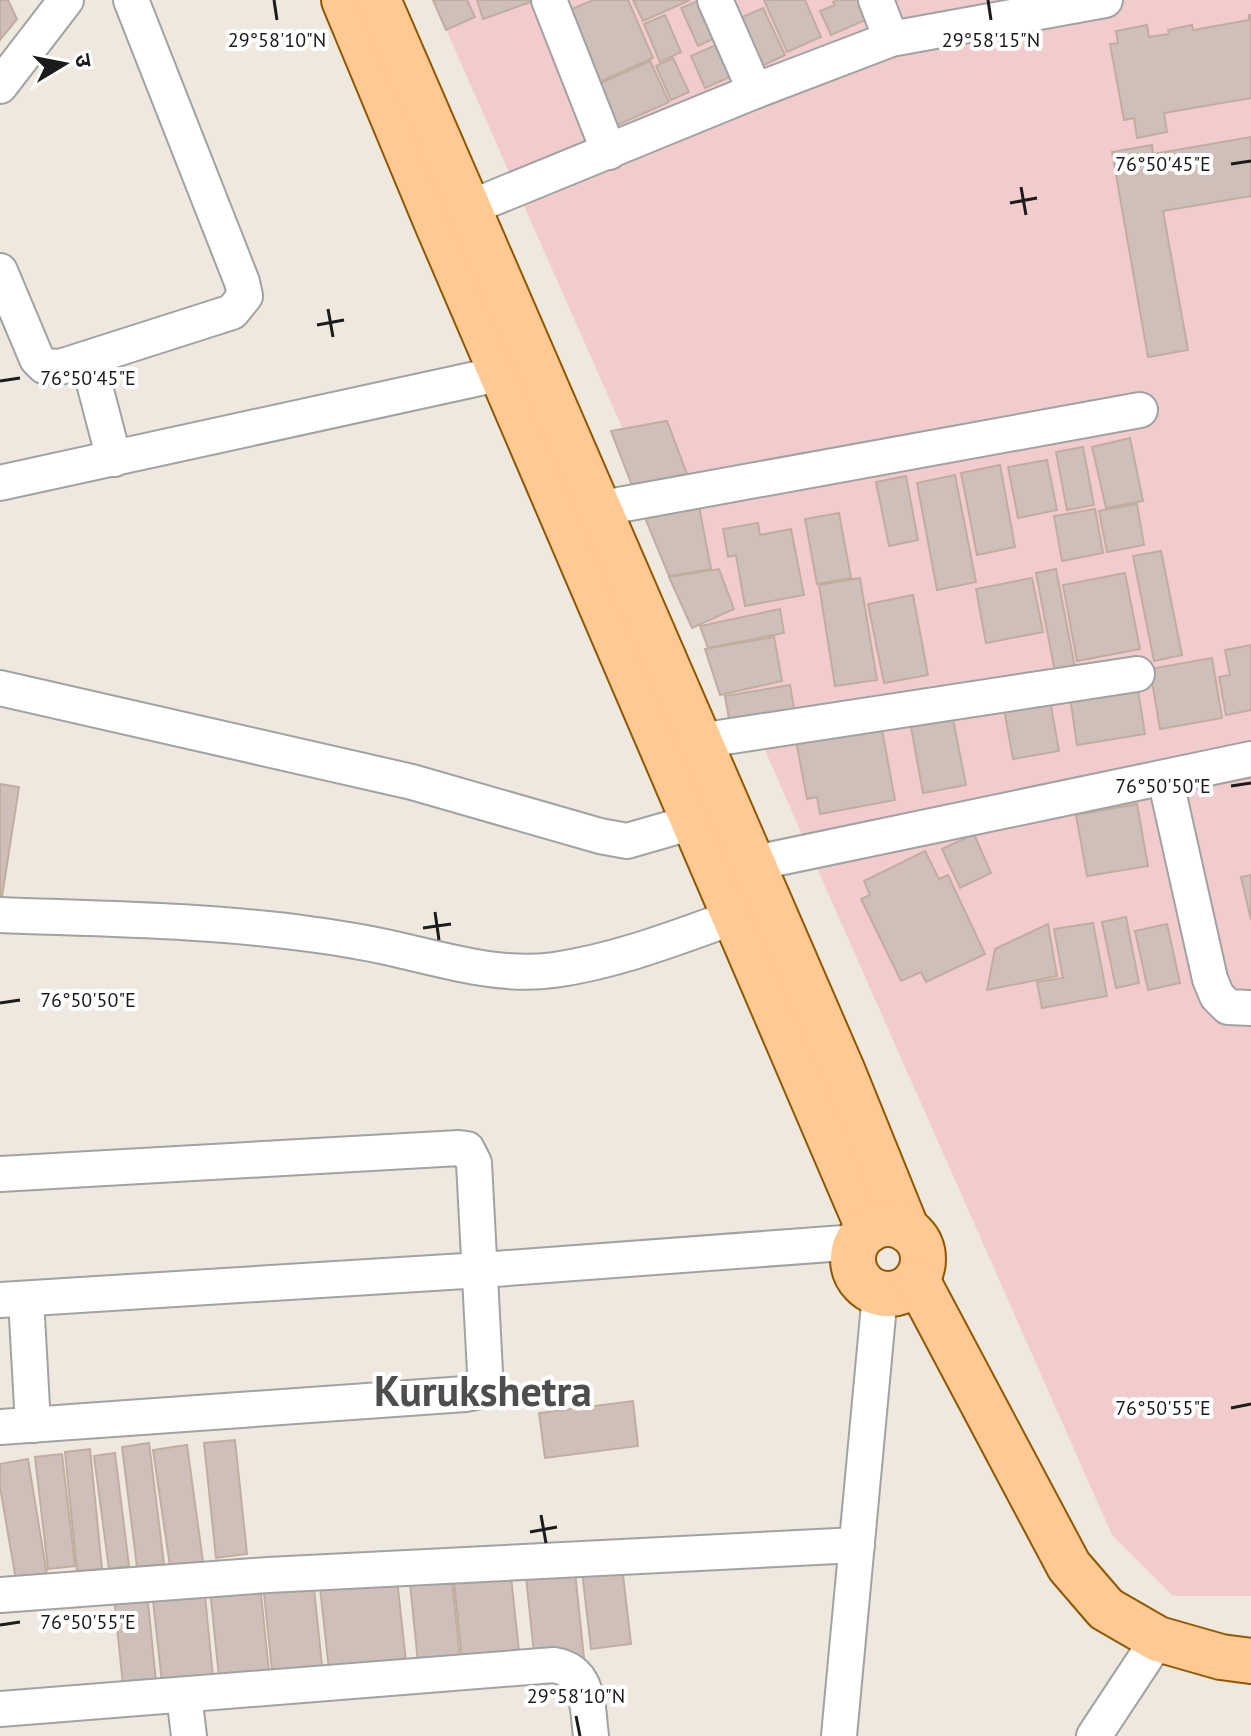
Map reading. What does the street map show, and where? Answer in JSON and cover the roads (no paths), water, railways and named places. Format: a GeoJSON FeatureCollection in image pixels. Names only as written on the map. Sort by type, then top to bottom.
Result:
{"type":"FeatureCollection","features":[{"type":"Feature","properties":{"kind":"main road"},"geometry":{"type":"LineString","coordinates":[[344,0],[452,215],[581,512],[693,822],[733,867],[734,917],[878,1234],[921,1247],[923,1258],[898,1287],[870,1290],[855,1274],[853,1252],[878,1234]]}},
{"type":"Feature","properties":{"kind":"main road"},"geometry":{"type":"LineString","coordinates":[[378,0],[503,373],[581,512],[699,741],[733,867],[878,1234]]}},
{"type":"Feature","properties":{"kind":"main road"},"geometry":{"type":"LineString","coordinates":[[898,1287],[1069,1566],[1106,1609],[1158,1639],[1221,1657],[1251,1661]]}},
{"type":"Feature","properties":{"kind":"street"},"geometry":{"type":"LineString","coordinates":[[0,86],[35,15],[66,0]]}},
{"type":"Feature","properties":{"kind":"street"},"geometry":{"type":"LineString","coordinates":[[0,271],[37,359],[44,366],[60,367],[88,360],[232,312],[245,296],[131,0]]}},
{"type":"Feature","properties":{"kind":"street"},"geometry":{"type":"LineString","coordinates":[[549,0],[609,152]]}},
{"type":"Feature","properties":{"kind":"street"},"geometry":{"type":"LineString","coordinates":[[715,0],[755,91]]}},
{"type":"Feature","properties":{"kind":"street"},"geometry":{"type":"LineString","coordinates":[[876,0],[891,39]]}},
{"type":"Feature","properties":{"kind":"street"},"geometry":{"type":"LineString","coordinates":[[452,215],[891,39],[1105,0]]}},
{"type":"Feature","properties":{"kind":"street"},"geometry":{"type":"LineString","coordinates":[[88,360],[114,459]]}},
{"type":"Feature","properties":{"kind":"street"},"geometry":{"type":"LineString","coordinates":[[0,483],[503,373]]}},
{"type":"Feature","properties":{"kind":"street"},"geometry":{"type":"LineString","coordinates":[[581,512],[1140,410]]}},
{"type":"Feature","properties":{"kind":"street"},"geometry":{"type":"LineString","coordinates":[[699,741],[1137,674]]}},
{"type":"Feature","properties":{"kind":"street"},"geometry":{"type":"LineString","coordinates":[[0,688],[412,782],[600,836],[627,841],[693,822]]}},
{"type":"Feature","properties":{"kind":"street"},"geometry":{"type":"LineString","coordinates":[[733,867],[1251,759]]}},
{"type":"Feature","properties":{"kind":"street"},"geometry":{"type":"LineString","coordinates":[[1165,778],[1210,979],[1217,996],[1228,1007],[1251,1008]]}},
{"type":"Feature","properties":{"kind":"street"},"geometry":{"type":"LineString","coordinates":[[0,915],[198,922],[310,934],[398,949],[456,965],[505,972],[553,970],[629,955],[734,917]]}},
{"type":"Feature","properties":{"kind":"street"},"geometry":{"type":"LineString","coordinates":[[0,1174],[467,1149],[474,1163],[481,1270],[485,1372],[483,1384],[476,1392],[16,1426],[13,1300],[481,1270],[878,1234]]}},
{"type":"Feature","properties":{"kind":"street"},"geometry":{"type":"LineString","coordinates":[[839,1736],[857,1545],[898,1287]]}},
{"type":"Feature","properties":{"kind":"street"},"geometry":{"type":"LineString","coordinates":[[0,1595],[268,1575],[857,1545]]}},
{"type":"Feature","properties":{"kind":"street"},"geometry":{"type":"LineString","coordinates":[[1094,1736],[1158,1639]]}},
{"type":"Feature","properties":{"kind":"street"},"geometry":{"type":"LineString","coordinates":[[0,1709],[554,1665],[570,1668],[580,1680],[591,1736]]}},
{"type":"Feature","properties":{"kind":"street"},"geometry":{"type":"LineString","coordinates":[[184,1695],[189,1736]]}},
{"type":"Feature","properties":{"kind":"district","name":"Kurukshetra"},"geometry":{"type":"Point","coordinates":[483,1391]}}]}
